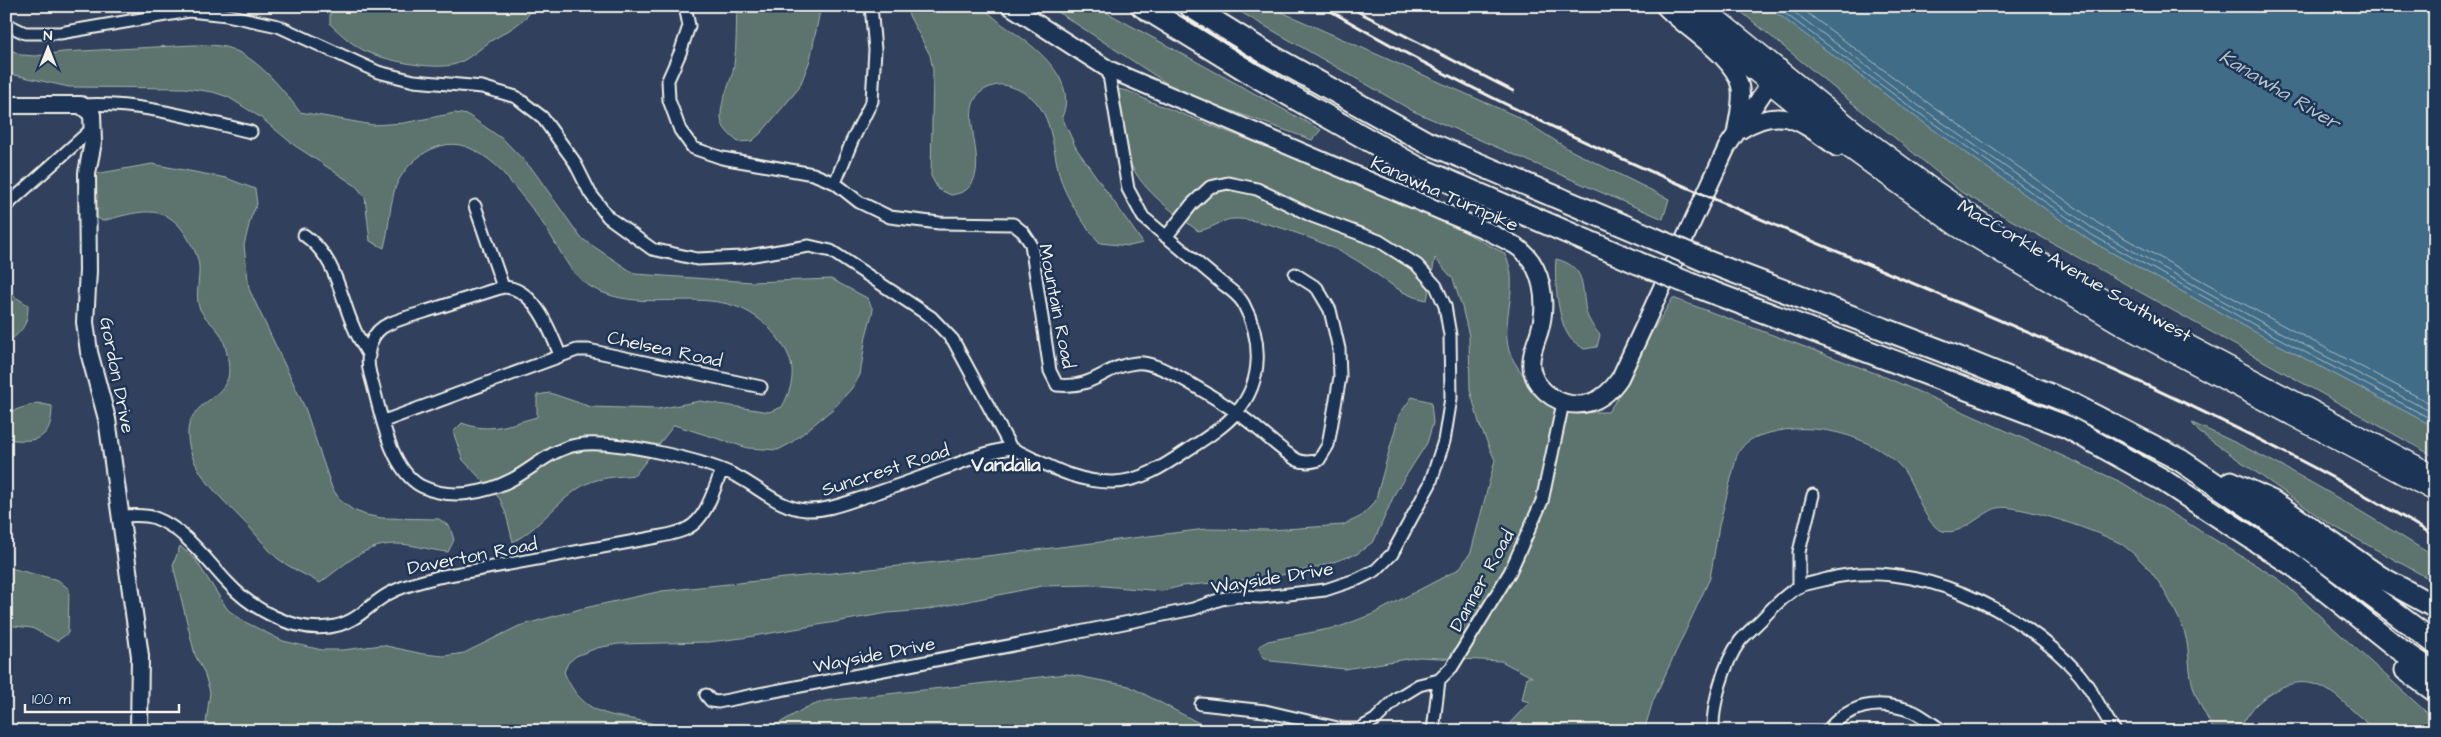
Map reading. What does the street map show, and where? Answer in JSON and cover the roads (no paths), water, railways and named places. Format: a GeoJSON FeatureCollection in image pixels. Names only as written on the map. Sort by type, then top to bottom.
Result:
{"type":"FeatureCollection","features":[{"type":"Feature","properties":{"kind":"highway"},"geometry":{"type":"LineString","coordinates":[[1142,6],[1254,75],[1418,168],[1698,287],[2067,427],[2161,479],[2296,567],[2395,646],[2435,673]]}},
{"type":"Feature","properties":{"kind":"highway"},"geometry":{"type":"LineString","coordinates":[[1190,6],[1266,54],[1424,141],[1708,262],[1942,351],[2068,402],[2180,460],[2273,502],[2380,577],[2435,608]]}},
{"type":"Feature","properties":{"kind":"highway"},"geometry":{"type":"LineString","coordinates":[[2180,460],[2283,530],[2435,643]]}},
{"type":"Feature","properties":{"kind":"highway"},"geometry":{"type":"LineString","coordinates":[[2296,567],[2376,647],[2435,691]]}},
{"type":"Feature","properties":{"kind":"main road","name":"Kanawha Turnpike"},"geometry":{"type":"LineString","coordinates":[[1010,6],[1108,69],[1485,230],[1517,246],[1536,272],[1544,297],[1543,318],[1533,351],[1532,373],[1546,392],[1563,403]]}},
{"type":"Feature","properties":{"kind":"main road"},"geometry":{"type":"LineString","coordinates":[[1664,6],[1704,42],[1722,55],[1732,67],[1740,87],[1735,134]]}},
{"type":"Feature","properties":{"kind":"main road","name":"MacCorkle Avenue Southwest"},"geometry":{"type":"LineString","coordinates":[[1674,6],[1896,184],[1957,227],[2126,328],[2364,452],[2435,492]]}},
{"type":"Feature","properties":{"kind":"main road","name":"MacCorkle Avenue Southwest"},"geometry":{"type":"LineString","coordinates":[[1702,6],[1858,133],[1932,188],[2015,244],[2112,304],[2391,450],[2435,476]]}},
{"type":"Feature","properties":{"kind":"main road"},"geometry":{"type":"LineString","coordinates":[[1563,403],[1586,404],[1597,401],[1613,388],[1620,378],[1720,161],[1735,134],[1780,68]]}},
{"type":"Feature","properties":{"kind":"main road"},"geometry":{"type":"LineString","coordinates":[[6,105],[81,105],[92,114],[94,127]]}},
{"type":"Feature","properties":{"kind":"main road"},"geometry":{"type":"LineString","coordinates":[[1735,134],[1763,118],[1787,117],[1805,125],[1873,174],[1896,184]]}},
{"type":"Feature","properties":{"kind":"main road","name":"Gordon Drive"},"geometry":{"type":"LineString","coordinates":[[94,127],[93,142],[86,173],[88,271],[85,322],[89,352],[107,419],[140,656],[139,731]]}},
{"type":"Feature","properties":{"kind":"street","name":"Mountain Road"},"geometry":{"type":"LineString","coordinates":[[685,6],[689,26],[668,80],[669,100],[680,130],[694,148],[722,158],[813,174],[835,183],[859,202],[890,217],[939,223],[1013,224],[1023,232],[1031,244],[1050,372],[1057,385],[1074,387],[1098,379],[1118,367],[1137,362],[1152,366],[1177,377],[1237,412],[1299,461],[1312,462],[1319,460],[1328,446],[1340,377],[1339,349],[1330,310],[1317,288],[1295,274]]}},
{"type":"Feature","properties":{"kind":"street"},"geometry":{"type":"LineString","coordinates":[[835,183],[852,141],[869,112],[872,101],[875,50],[872,6]]}},
{"type":"Feature","properties":{"kind":"street"},"geometry":{"type":"LineString","coordinates":[[6,24],[25,33],[60,33],[189,11],[227,15],[278,26],[378,72],[414,81],[482,86],[516,97],[542,117],[574,161],[590,194],[608,217],[652,249],[697,259],[742,257],[809,246],[831,251],[931,317],[953,340],[1012,448],[1076,479],[1116,482],[1146,475],[1167,464],[1210,435],[1237,412],[1253,385],[1258,360],[1256,331],[1242,300],[1143,217],[1134,204],[1128,189],[1108,69]]}},
{"type":"Feature","properties":{"kind":"street"},"geometry":{"type":"LineString","coordinates":[[81,105],[99,104],[134,107],[251,132]]}},
{"type":"Feature","properties":{"kind":"street"},"geometry":{"type":"LineString","coordinates":[[6,206],[94,127]]}},
{"type":"Feature","properties":{"kind":"street","name":"Wayside Drive"},"geometry":{"type":"LineString","coordinates":[[706,695],[711,701],[726,701],[1193,609],[1221,599],[1238,596],[1261,597],[1325,590],[1358,580],[1376,570],[1392,554],[1430,484],[1444,441],[1451,398],[1450,335],[1445,306],[1436,286],[1417,265],[1379,241],[1312,216],[1257,189],[1228,183],[1210,188],[1192,204],[1166,237]]}},
{"type":"Feature","properties":{"kind":"street"},"geometry":{"type":"LineString","coordinates":[[474,206],[503,287]]}},
{"type":"Feature","properties":{"kind":"street"},"geometry":{"type":"LineString","coordinates":[[304,235],[318,244],[328,258],[354,330],[369,356]]}},
{"type":"Feature","properties":{"kind":"street"},"geometry":{"type":"LineString","coordinates":[[369,356],[371,343],[381,328],[404,318],[503,287],[511,287],[522,293],[534,304],[560,355]]}},
{"type":"Feature","properties":{"kind":"street","name":"Chelsea Road"},"geometry":{"type":"LineString","coordinates":[[384,421],[577,350],[588,350],[762,387]]}},
{"type":"Feature","properties":{"kind":"street","name":"Suncrest Road"},"geometry":{"type":"LineString","coordinates":[[369,356],[367,363],[392,450],[406,474],[420,485],[455,494],[475,493],[509,481],[548,457],[575,445],[611,443],[676,457],[722,470],[740,478],[786,505],[803,510],[822,509],[912,481],[996,450],[1012,448]]}},
{"type":"Feature","properties":{"kind":"street","name":"Danner Road"},"geometry":{"type":"LineString","coordinates":[[1440,680],[1452,667],[1514,563],[1542,501],[1563,403]]}},
{"type":"Feature","properties":{"kind":"street","name":"Daverton Road"},"geometry":{"type":"LineString","coordinates":[[121,516],[144,516],[164,523],[196,548],[230,586],[266,613],[299,625],[329,627],[354,619],[386,595],[405,586],[438,577],[658,537],[687,529],[696,523],[702,514],[722,470]]}},
{"type":"Feature","properties":{"kind":"street"},"geometry":{"type":"LineString","coordinates":[[1799,587],[1799,552],[1813,495]]}},
{"type":"Feature","properties":{"kind":"street"},"geometry":{"type":"LineString","coordinates":[[1713,731],[1713,718],[1722,678],[1739,642],[1765,615],[1799,587],[1842,576],[1890,574],[1933,582],[1989,606],[2039,638],[2079,674],[2115,731]]}},
{"type":"Feature","properties":{"kind":"street"},"geometry":{"type":"LineString","coordinates":[[1201,704],[1265,711],[1342,729],[1359,729],[1375,720],[1396,698],[1419,685],[1440,680],[1433,731]]}},
{"type":"Feature","properties":{"kind":"street"},"geometry":{"type":"LineString","coordinates":[[1827,731],[1838,718],[1859,706],[1887,706],[1914,712],[1943,731]]}},
{"type":"Feature","properties":{"kind":"water","name":"Kanawha River"},"geometry":{"type":"Polygon","coordinates":[[[1767,6],[2435,6],[2435,427],[2266,338],[2089,240],[1913,115],[1767,6]]]}},
{"type":"Feature","properties":{"kind":"railway"},"geometry":{"type":"LineString","coordinates":[[1322,6],[1457,80],[1596,147],[2021,329],[2162,392],[2300,460],[2435,536]]}},
{"type":"Feature","properties":{"kind":"railway"},"geometry":{"type":"LineString","coordinates":[[1347,6],[1513,91]]}},
{"type":"Feature","properties":{"kind":"district","name":"Vandalia"},"geometry":{"type":"Point","coordinates":[1006,464]}}]}
